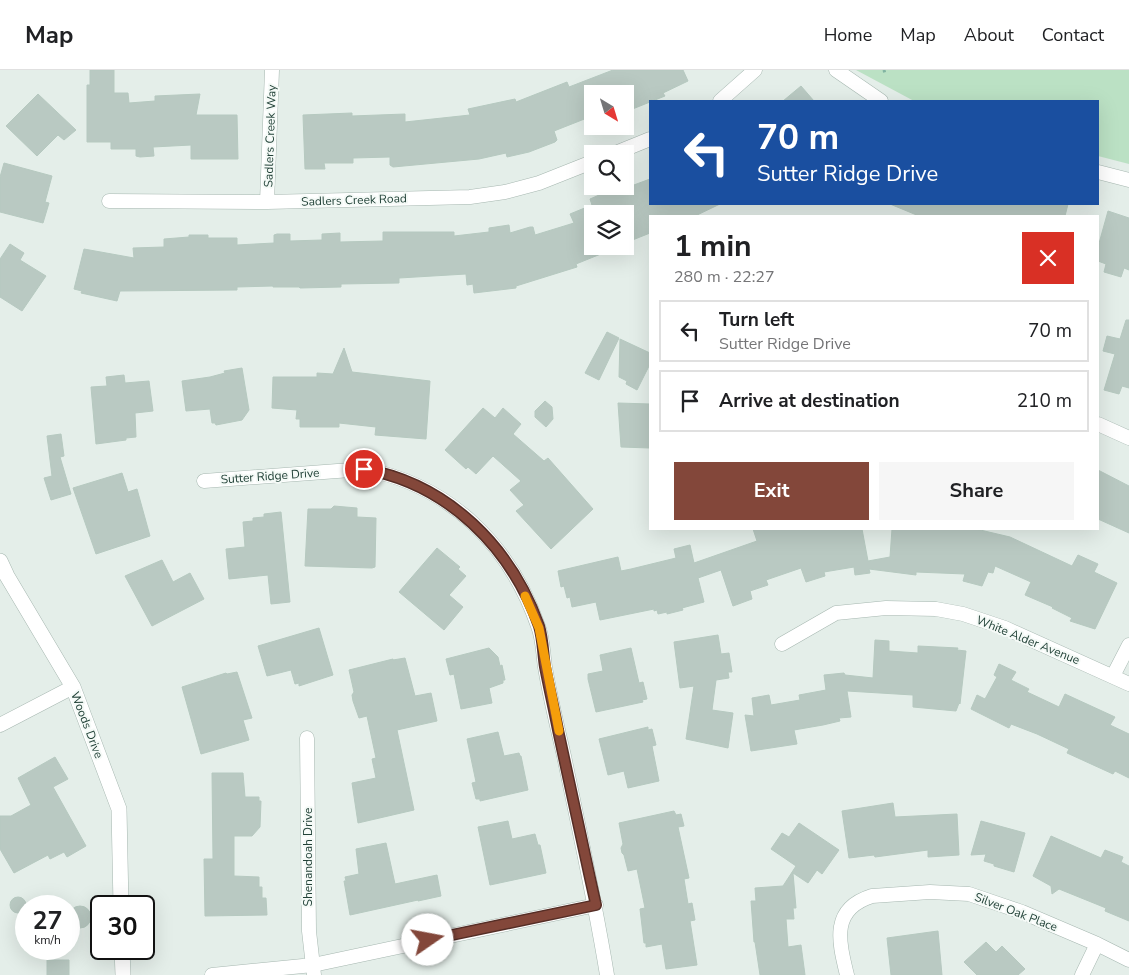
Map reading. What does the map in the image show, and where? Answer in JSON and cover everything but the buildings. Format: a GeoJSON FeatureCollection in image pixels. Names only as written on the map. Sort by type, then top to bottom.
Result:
{"type":"FeatureCollection","features":[{"type":"Feature","properties":{"kind":"street","name":"Sadlers Creek Way"},"geometry":{"type":"LineString","coordinates":[[267,202],[272,70]]}},
{"type":"Feature","properties":{"kind":"street"},"geometry":{"type":"LineString","coordinates":[[721,100],[755,70]]}},
{"type":"Feature","properties":{"kind":"street"},"geometry":{"type":"LineString","coordinates":[[836,70],[880,100]]}},
{"type":"Feature","properties":{"kind":"street"},"geometry":{"type":"LineString","coordinates":[[634,145],[649,139]]}},
{"type":"Feature","properties":{"kind":"street","name":"Sadlers Creek Road"},"geometry":{"type":"LineString","coordinates":[[109,201],[267,202],[470,197],[505,192],[539,183],[584,165]]}},
{"type":"Feature","properties":{"kind":"street"},"geometry":{"type":"LineString","coordinates":[[1099,172],[1129,180]]}},
{"type":"Feature","properties":{"kind":"street"},"geometry":{"type":"LineString","coordinates":[[1099,424],[1129,438]]}},
{"type":"Feature","properties":{"kind":"street","name":"Sutter Ridge Drive"},"geometry":{"type":"LineString","coordinates":[[204,481],[364,469],[380,472],[423,488],[460,512],[483,532],[511,568],[539,628],[545,668],[596,905],[606,975]]}},
{"type":"Feature","properties":{"kind":"street","name":"Woods Drive"},"geometry":{"type":"LineString","coordinates":[[0,561],[73,687],[119,809],[121,895]]}},
{"type":"Feature","properties":{"kind":"street","name":"White Alder Avenue"},"geometry":{"type":"LineString","coordinates":[[782,644],[836,613],[886,608],[936,609],[963,614],[1005,628],[1129,684]]}},
{"type":"Feature","properties":{"kind":"street"},"geometry":{"type":"LineString","coordinates":[[1113,676],[1129,645]]}},
{"type":"Feature","properties":{"kind":"street"},"geometry":{"type":"LineString","coordinates":[[0,725],[73,687]]}},
{"type":"Feature","properties":{"kind":"street","name":"Shenandoah Drive"},"geometry":{"type":"LineString","coordinates":[[307,738],[309,931],[314,970]]}},
{"type":"Feature","properties":{"kind":"street","name":"Silver Oak Place"},"geometry":{"type":"LineString","coordinates":[[847,975],[839,944],[839,936],[842,920],[852,907],[864,898],[872,896],[930,892],[969,894],[1022,912],[1097,944],[1129,960]]}},
{"type":"Feature","properties":{"kind":"street"},"geometry":{"type":"LineString","coordinates":[[212,975],[314,970],[596,905]]}},
{"type":"Feature","properties":{"kind":"street"},"geometry":{"type":"LineString","coordinates":[[1082,975],[1097,944]]}},
{"type":"Feature","properties":{"kind":"street"},"geometry":{"type":"LineString","coordinates":[[122,960],[123,975]]}},
{"type":"Feature","properties":{"kind":"green space"},"geometry":{"type":"Polygon","coordinates":[[[856,70],[1129,70],[1129,164],[1099,156],[1099,100],[912,100],[856,70]]]}},
{"type":"Feature","properties":{"kind":"slow traffic"},"geometry":{"type":"LineString","coordinates":[[525,596],[539,628],[545,668],[559,731]]}},
{"type":"Feature","properties":{"kind":"route"},"geometry":{"type":"LineString","coordinates":[[364,469],[380,472],[423,488],[460,512],[483,532],[499,551],[520,584],[539,628],[545,668],[596,905],[563,910],[428,940]]}}]}
